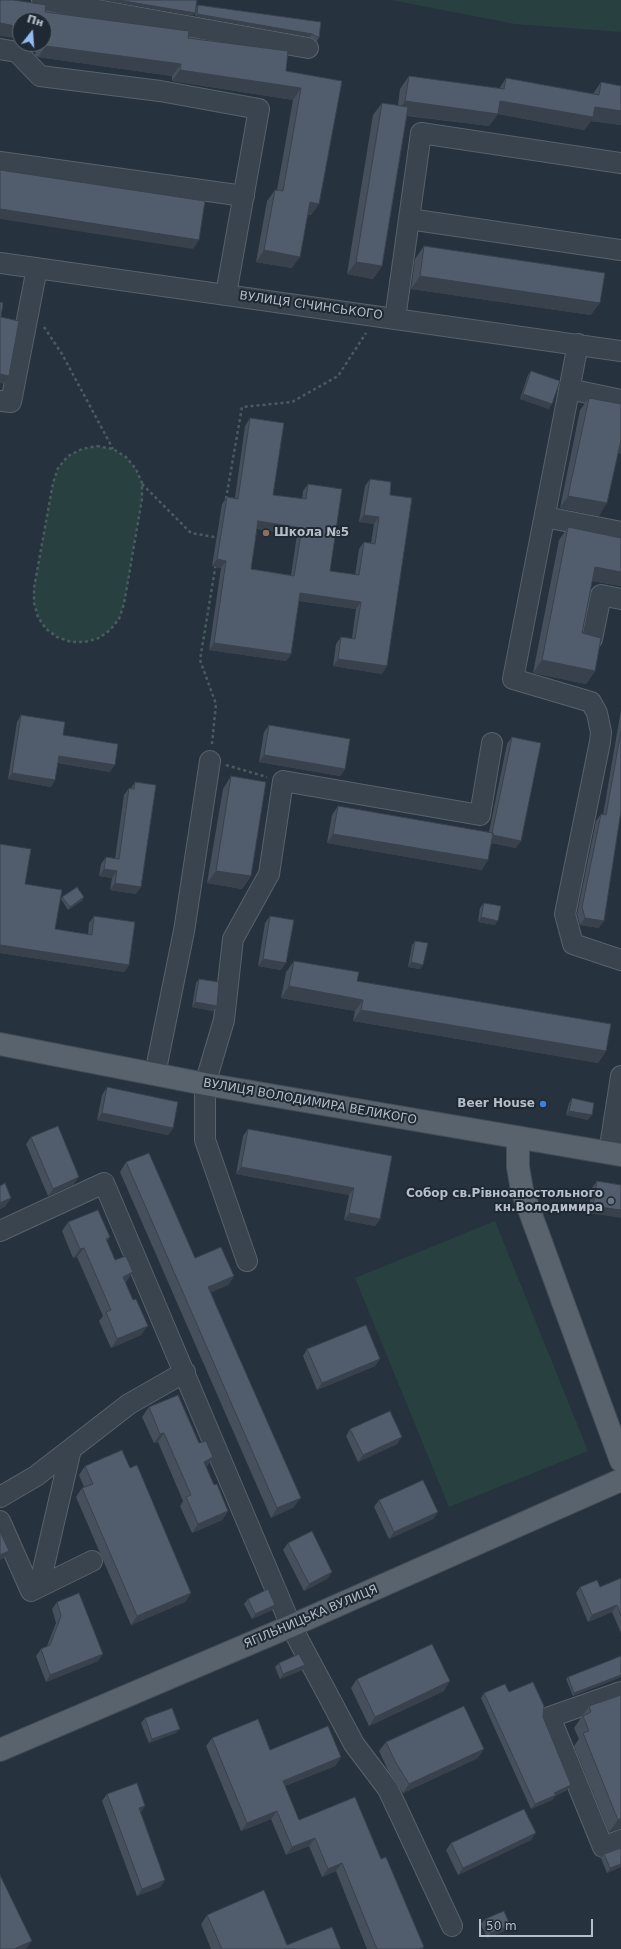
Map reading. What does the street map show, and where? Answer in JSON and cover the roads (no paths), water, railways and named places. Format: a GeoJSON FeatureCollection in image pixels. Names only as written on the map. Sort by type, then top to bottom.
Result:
{"type":"FeatureCollection","features":[{"type":"Feature","properties":{"kind":"main road","name":"ВУЛИЦЯ ВОЛОДИМИРА ВЕЛИКОГО"},"geometry":{"type":"LineString","coordinates":[[0,1044],[205,1084],[615,1154]]}},
{"type":"Feature","properties":{"kind":"main road"},"geometry":{"type":"LineString","coordinates":[[518,1138],[518,1167],[522,1190],[621,1461]]}},
{"type":"Feature","properties":{"kind":"main road","name":"ЯГІЛЬНИЦЬКА ВУЛИЦЯ"},"geometry":{"type":"LineString","coordinates":[[0,1750],[291,1626],[621,1480]]}},
{"type":"Feature","properties":{"kind":"street"},"geometry":{"type":"LineString","coordinates":[[42,0],[308,48]]}},
{"type":"Feature","properties":{"kind":"street"},"geometry":{"type":"LineString","coordinates":[[0,49],[17,52],[40,76],[160,91],[259,109],[226,294]]}},
{"type":"Feature","properties":{"kind":"street"},"geometry":{"type":"LineString","coordinates":[[386,317],[409,219],[421,133],[621,163]]}},
{"type":"Feature","properties":{"kind":"street"},"geometry":{"type":"LineString","coordinates":[[0,162],[244,196]]}},
{"type":"Feature","properties":{"kind":"street"},"geometry":{"type":"LineString","coordinates":[[409,219],[621,250]]}},
{"type":"Feature","properties":{"kind":"street","name":"ВУЛИЦЯ СІЧИНСЬКОГО"},"geometry":{"type":"LineString","coordinates":[[0,263],[621,351]]}},
{"type":"Feature","properties":{"kind":"street"},"geometry":{"type":"LineString","coordinates":[[0,401],[11,402],[37,268]]}},
{"type":"Feature","properties":{"kind":"street"},"geometry":{"type":"LineString","coordinates":[[578,344],[513,680],[591,702],[597,713],[600,722],[600,742],[565,914],[573,944],[621,960]]}},
{"type":"Feature","properties":{"kind":"street"},"geometry":{"type":"LineString","coordinates":[[569,389],[621,400]]}},
{"type":"Feature","properties":{"kind":"street"},"geometry":{"type":"LineString","coordinates":[[545,518],[621,531]]}},
{"type":"Feature","properties":{"kind":"street"},"geometry":{"type":"LineString","coordinates":[[592,639],[601,595],[621,599]]}},
{"type":"Feature","properties":{"kind":"street"},"geometry":{"type":"LineString","coordinates":[[247,1261],[205,1140],[205,1084],[224,1020],[233,939],[269,874],[283,781],[480,815],[492,743]]}},
{"type":"Feature","properties":{"kind":"street"},"geometry":{"type":"LineString","coordinates":[[155,1074],[184,931],[210,761]]}},
{"type":"Feature","properties":{"kind":"street"},"geometry":{"type":"LineString","coordinates":[[615,1154],[621,1076]]}},
{"type":"Feature","properties":{"kind":"street"},"geometry":{"type":"LineString","coordinates":[[0,1231],[104,1183],[291,1626],[354,1744],[388,1789],[452,1926]]}},
{"type":"Feature","properties":{"kind":"street"},"geometry":{"type":"LineString","coordinates":[[0,1498],[36,1476],[129,1404],[185,1372]]}},
{"type":"Feature","properties":{"kind":"street"},"geometry":{"type":"LineString","coordinates":[[39,1587],[71,1449]]}},
{"type":"Feature","properties":{"kind":"street"},"geometry":{"type":"LineString","coordinates":[[0,1521],[32,1591],[92,1561]]}},
{"type":"Feature","properties":{"kind":"street"},"geometry":{"type":"LineString","coordinates":[[621,1692],[550,1716],[603,1847],[621,1840]]}},
{"type":"Feature","properties":{"kind":"place","name":"Школа №5"},"geometry":{"type":"Point","coordinates":[266,533]}},
{"type":"Feature","properties":{"kind":"place","name":"Beer House"},"geometry":{"type":"Point","coordinates":[543,1104]}},
{"type":"Feature","properties":{"kind":"place","name":"Собор св.Рівноапостольного кн.Володимира"},"geometry":{"type":"Point","coordinates":[611,1201]}}]}
